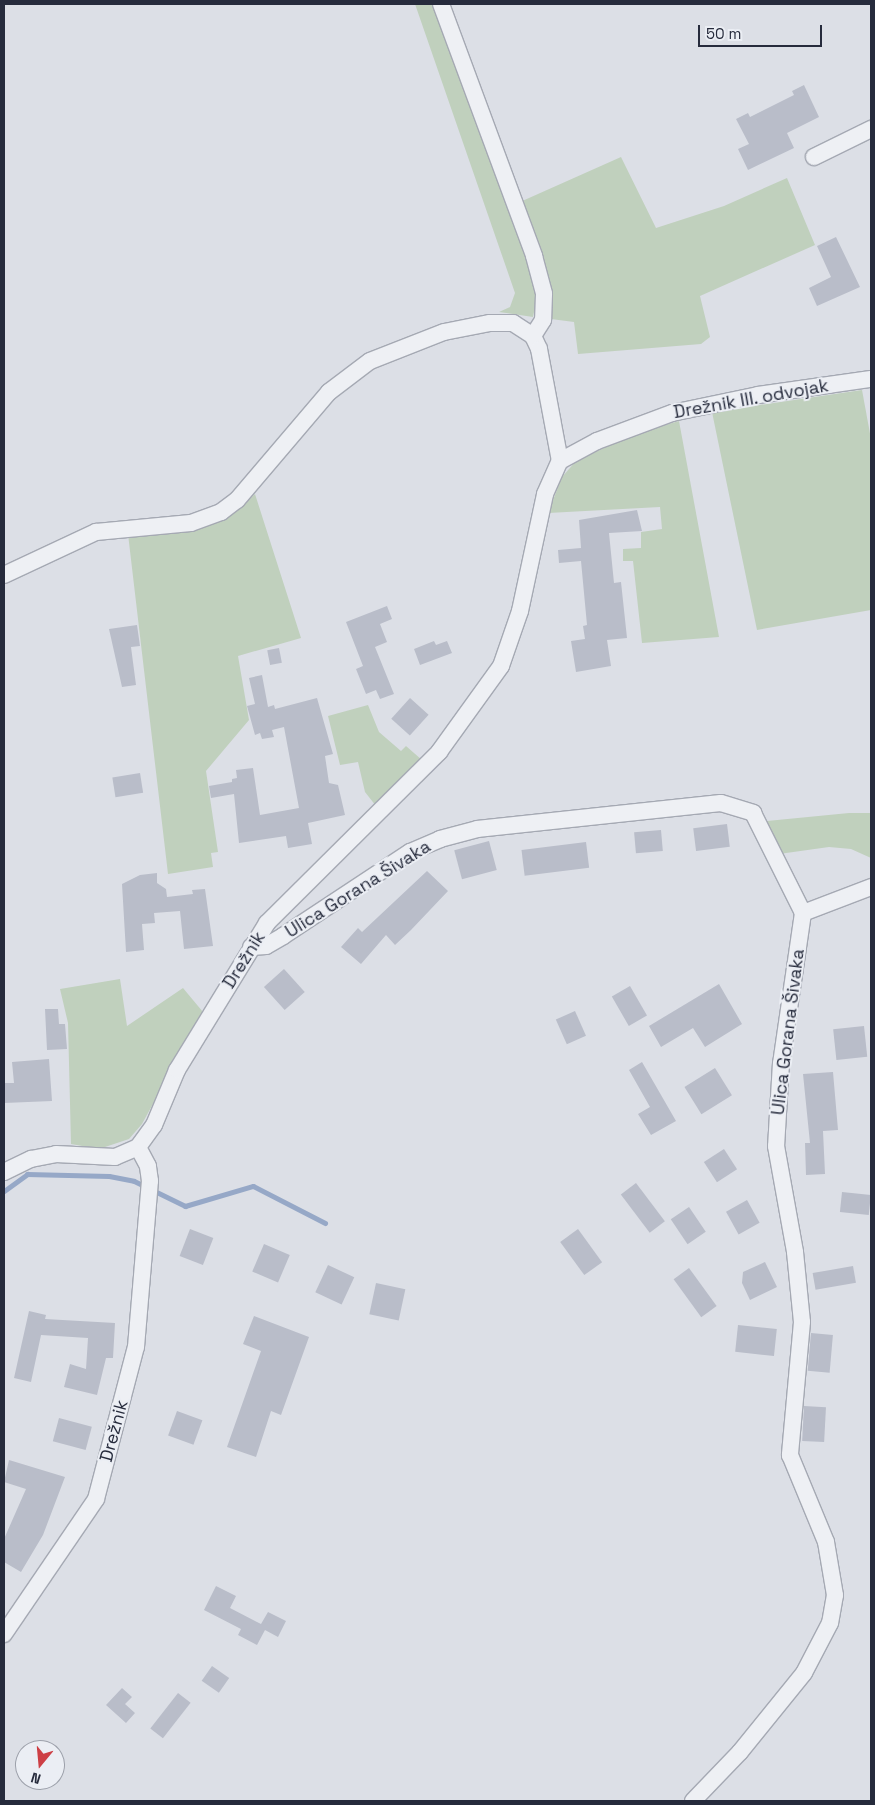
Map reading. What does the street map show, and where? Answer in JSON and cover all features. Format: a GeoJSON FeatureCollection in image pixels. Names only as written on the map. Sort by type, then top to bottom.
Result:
{"type":"FeatureCollection","features":[{"type":"Feature","properties":{"kind":"street"},"geometry":{"type":"LineString","coordinates":[[441,4],[534,256],[544,294],[543,320],[533,336]]}},
{"type":"Feature","properties":{"kind":"street"},"geometry":{"type":"LineString","coordinates":[[814,157],[871,129]]}},
{"type":"Feature","properties":{"kind":"street"},"geometry":{"type":"LineString","coordinates":[[4,576],[96,532],[191,523],[221,512],[237,500],[329,392],[370,362],[399,348],[444,332],[490,323],[513,323],[533,336],[539,349],[560,461]]}},
{"type":"Feature","properties":{"kind":"street","name":"Drežnik III. odvojak"},"geometry":{"type":"LineString","coordinates":[[560,461],[597,441],[672,413],[750,397],[871,379]]}},
{"type":"Feature","properties":{"kind":"street","name":"Drežnik"},"geometry":{"type":"LineString","coordinates":[[4,1634],[96,1499],[136,1347],[150,1181],[148,1166],[138,1147],[154,1124],[177,1070],[267,923],[439,752],[501,666],[511,643],[545,494],[560,461]]}},
{"type":"Feature","properties":{"kind":"street","name":"Ulica Gorana Šivaka"},"geometry":{"type":"LineString","coordinates":[[251,947],[266,946],[410,852],[440,839],[477,829],[721,803],[753,813],[803,913],[781,1063],[776,1146],[795,1252],[802,1322],[790,1455],[826,1542],[835,1595],[830,1623],[804,1672],[740,1752],[693,1801]]}},
{"type":"Feature","properties":{"kind":"street"},"geometry":{"type":"LineString","coordinates":[[803,913],[871,887]]}},
{"type":"Feature","properties":{"kind":"street"},"geometry":{"type":"LineString","coordinates":[[4,1172],[31,1159],[56,1154],[115,1157],[138,1147]]}},
{"type":"Feature","properties":{"kind":"green space"},"geometry":{"type":"Polygon","coordinates":[[[415,4],[434,4],[528,260],[537,297],[533,317],[499,312],[510,307],[515,293],[415,4]]]}},
{"type":"Feature","properties":{"kind":"green space"},"geometry":{"type":"Polygon","coordinates":[[[621,157],[656,228],[724,206],[787,178],[815,245],[700,296],[710,337],[701,344],[578,354],[574,322],[551,319],[520,202],[621,157]]]}},
{"type":"Feature","properties":{"kind":"green space"},"geometry":{"type":"Polygon","coordinates":[[[862,390],[871,439],[871,610],[757,630],[712,412],[862,390]]]}},
{"type":"Feature","properties":{"kind":"green space"},"geometry":{"type":"Polygon","coordinates":[[[679,421],[719,637],[642,643],[633,561],[623,561],[623,549],[641,548],[641,532],[662,529],[660,507],[548,513],[562,477],[576,461],[634,434],[679,421]]]}},
{"type":"Feature","properties":{"kind":"green space"},"geometry":{"type":"Polygon","coordinates":[[[255,494],[301,638],[238,656],[249,720],[206,771],[218,852],[211,853],[213,867],[168,874],[128,534],[240,508],[255,494]]]}},
{"type":"Feature","properties":{"kind":"green space"},"geometry":{"type":"Polygon","coordinates":[[[368,705],[379,732],[401,751],[406,746],[422,760],[376,806],[365,792],[358,762],[340,765],[328,716],[368,705]]]}},
{"type":"Feature","properties":{"kind":"green space"},"geometry":{"type":"Polygon","coordinates":[[[849,813],[871,813],[871,858],[851,849],[829,847],[779,854],[767,821],[849,813]]]}},
{"type":"Feature","properties":{"kind":"green space"},"geometry":{"type":"Polygon","coordinates":[[[120,979],[127,1026],[183,988],[203,1012],[142,1124],[129,1139],[99,1149],[71,1144],[68,1023],[60,989],[120,979]]]}},
{"type":"Feature","properties":{"kind":"building"},"geometry":{"type":"Polygon","coordinates":[[[804,85],[819,117],[787,133],[794,148],[748,170],[738,149],[749,144],[736,119],[748,113],[750,117],[794,95],[792,91],[804,85]]]}},
{"type":"Feature","properties":{"kind":"building"},"geometry":{"type":"Polygon","coordinates":[[[836,237],[860,287],[817,306],[809,288],[831,277],[817,246],[836,237]]]}},
{"type":"Feature","properties":{"kind":"building"},"geometry":{"type":"Polygon","coordinates":[[[637,510],[642,531],[609,533],[614,583],[621,582],[627,638],[607,640],[611,666],[576,672],[571,641],[585,639],[583,626],[587,625],[581,561],[559,563],[558,550],[581,548],[579,520],[637,510]]]}},
{"type":"Feature","properties":{"kind":"building"},"geometry":{"type":"Polygon","coordinates":[[[387,606],[392,619],[380,624],[387,642],[375,647],[394,694],[380,699],[376,690],[366,694],[356,669],[363,666],[346,622],[387,606]]]}},
{"type":"Feature","properties":{"kind":"building"},"geometry":{"type":"Polygon","coordinates":[[[137,625],[140,646],[131,647],[136,685],[122,687],[109,629],[137,625]]]}},
{"type":"Feature","properties":{"kind":"building"},"geometry":{"type":"Polygon","coordinates":[[[434,641],[436,645],[447,641],[452,653],[420,665],[414,649],[434,641]]]}},
{"type":"Feature","properties":{"kind":"building"},"geometry":{"type":"Polygon","coordinates":[[[279,648],[282,663],[270,665],[267,650],[279,648]]]}},
{"type":"Feature","properties":{"kind":"building"},"geometry":{"type":"Polygon","coordinates":[[[262,675],[268,707],[274,705],[275,709],[317,698],[333,754],[325,756],[329,783],[338,785],[345,815],[308,823],[312,844],[288,848],[286,836],[239,843],[234,794],[211,798],[209,786],[232,782],[232,779],[237,778],[236,770],[253,768],[260,815],[299,808],[284,727],[272,730],[274,737],[262,739],[260,733],[255,735],[247,706],[255,704],[249,678],[262,675]]]}},
{"type":"Feature","properties":{"kind":"building"},"geometry":{"type":"Polygon","coordinates":[[[410,698],[429,715],[410,736],[391,719],[410,698]]]}},
{"type":"Feature","properties":{"kind":"building"},"geometry":{"type":"Polygon","coordinates":[[[140,773],[143,793],[115,797],[112,777],[140,773]]]}},
{"type":"Feature","properties":{"kind":"building"},"geometry":{"type":"Polygon","coordinates":[[[727,824],[730,847],[696,851],[693,828],[727,824]]]}},
{"type":"Feature","properties":{"kind":"building"},"geometry":{"type":"Polygon","coordinates":[[[661,830],[663,851],[636,853],[634,832],[661,830]]]}},
{"type":"Feature","properties":{"kind":"building"},"geometry":{"type":"Polygon","coordinates":[[[489,841],[497,870],[462,879],[454,850],[489,841]]]}},
{"type":"Feature","properties":{"kind":"building"},"geometry":{"type":"Polygon","coordinates":[[[586,842],[589,868],[525,876],[521,850],[586,842]]]}},
{"type":"Feature","properties":{"kind":"building"},"geometry":{"type":"Polygon","coordinates":[[[427,871],[448,891],[395,945],[386,935],[361,964],[341,947],[358,928],[362,932],[427,871]]]}},
{"type":"Feature","properties":{"kind":"building"},"geometry":{"type":"Polygon","coordinates":[[[157,873],[157,883],[166,889],[167,897],[193,894],[192,890],[205,889],[213,946],[184,949],[180,911],[154,913],[155,923],[142,924],[144,950],[126,952],[122,884],[140,875],[157,873]]]}},
{"type":"Feature","properties":{"kind":"building"},"geometry":{"type":"Polygon","coordinates":[[[284,969],[305,992],[285,1010],[264,987],[284,969]]]}},
{"type":"Feature","properties":{"kind":"building"},"geometry":{"type":"Polygon","coordinates":[[[719,984],[742,1024],[705,1047],[693,1028],[661,1047],[649,1026],[719,984]]]}},
{"type":"Feature","properties":{"kind":"building"},"geometry":{"type":"Polygon","coordinates":[[[630,986],[647,1015],[629,1026],[612,996],[630,986]]]}},
{"type":"Feature","properties":{"kind":"building"},"geometry":{"type":"Polygon","coordinates":[[[45,1009],[58,1009],[59,1024],[65,1024],[67,1049],[47,1050],[45,1009]]]}},
{"type":"Feature","properties":{"kind":"building"},"geometry":{"type":"Polygon","coordinates":[[[575,1011],[586,1036],[567,1044],[556,1020],[575,1011]]]}},
{"type":"Feature","properties":{"kind":"building"},"geometry":{"type":"Polygon","coordinates":[[[864,1026],[867,1057],[836,1060],[833,1029],[864,1026]]]}},
{"type":"Feature","properties":{"kind":"building"},"geometry":{"type":"Polygon","coordinates":[[[49,1059],[52,1101],[4,1103],[4,1083],[14,1083],[12,1062],[49,1059]]]}},
{"type":"Feature","properties":{"kind":"building"},"geometry":{"type":"Polygon","coordinates":[[[642,1062],[676,1121],[651,1135],[638,1114],[650,1107],[629,1070],[642,1062]]]}},
{"type":"Feature","properties":{"kind":"building"},"geometry":{"type":"Polygon","coordinates":[[[715,1068],[732,1095],[701,1114],[684,1087],[715,1068]]]}},
{"type":"Feature","properties":{"kind":"building"},"geometry":{"type":"Polygon","coordinates":[[[833,1072],[838,1130],[823,1131],[825,1174],[806,1175],[805,1143],[810,1143],[803,1074],[833,1072]]]}},
{"type":"Feature","properties":{"kind":"building"},"geometry":{"type":"Polygon","coordinates":[[[724,1149],[737,1169],[717,1182],[704,1162],[724,1149]]]}},
{"type":"Feature","properties":{"kind":"building"},"geometry":{"type":"Polygon","coordinates":[[[636,1183],[665,1221],[650,1233],[621,1194],[636,1183]]]}},
{"type":"Feature","properties":{"kind":"building"},"geometry":{"type":"Polygon","coordinates":[[[842,1192],[871,1195],[869,1215],[840,1212],[842,1192]]]}},
{"type":"Feature","properties":{"kind":"building"},"geometry":{"type":"Polygon","coordinates":[[[747,1200],[760,1223],[739,1234],[726,1212],[747,1200]]]}},
{"type":"Feature","properties":{"kind":"building"},"geometry":{"type":"Polygon","coordinates":[[[689,1207],[706,1232],[688,1244],[671,1219],[689,1207]]]}},
{"type":"Feature","properties":{"kind":"building"},"geometry":{"type":"Polygon","coordinates":[[[190,1229],[213,1238],[203,1265],[180,1256],[190,1229]]]}},
{"type":"Feature","properties":{"kind":"building"},"geometry":{"type":"Polygon","coordinates":[[[578,1229],[602,1262],[584,1275],[560,1242],[578,1229]]]}},
{"type":"Feature","properties":{"kind":"building"},"geometry":{"type":"Polygon","coordinates":[[[264,1244],[290,1255],[278,1283],[252,1272],[264,1244]]]}},
{"type":"Feature","properties":{"kind":"building"},"geometry":{"type":"Polygon","coordinates":[[[765,1262],[777,1287],[750,1300],[742,1283],[743,1272],[765,1262]]]}},
{"type":"Feature","properties":{"kind":"building"},"geometry":{"type":"Polygon","coordinates":[[[328,1265],[354,1277],[342,1304],[315,1292],[328,1265]]]}},
{"type":"Feature","properties":{"kind":"building"},"geometry":{"type":"Polygon","coordinates":[[[853,1266],[856,1283],[816,1290],[813,1273],[853,1266]]]}},
{"type":"Feature","properties":{"kind":"building"},"geometry":{"type":"Polygon","coordinates":[[[689,1268],[717,1306],[701,1317],[674,1279],[689,1268]]]}},
{"type":"Feature","properties":{"kind":"building"},"geometry":{"type":"Polygon","coordinates":[[[376,1283],[405,1289],[399,1321],[369,1314],[376,1283]]]}},
{"type":"Feature","properties":{"kind":"building"},"geometry":{"type":"Polygon","coordinates":[[[29,1311],[46,1315],[45,1319],[115,1323],[113,1358],[106,1358],[97,1395],[64,1387],[70,1364],[86,1369],[88,1338],[41,1335],[31,1382],[14,1378],[29,1311]]]}},
{"type":"Feature","properties":{"kind":"building"},"geometry":{"type":"Polygon","coordinates":[[[254,1316],[309,1337],[281,1415],[271,1411],[256,1457],[227,1447],[261,1351],[243,1344],[254,1316]]]}},
{"type":"Feature","properties":{"kind":"building"},"geometry":{"type":"Polygon","coordinates":[[[738,1325],[777,1329],[774,1356],[735,1352],[738,1325]]]}},
{"type":"Feature","properties":{"kind":"building"},"geometry":{"type":"Polygon","coordinates":[[[811,1333],[833,1335],[830,1373],[808,1371],[811,1333]]]}},
{"type":"Feature","properties":{"kind":"building"},"geometry":{"type":"Polygon","coordinates":[[[804,1406],[826,1407],[824,1442],[802,1441],[804,1406]]]}},
{"type":"Feature","properties":{"kind":"building"},"geometry":{"type":"Polygon","coordinates":[[[177,1411],[202,1420],[193,1445],[168,1435],[177,1411]]]}},
{"type":"Feature","properties":{"kind":"building"},"geometry":{"type":"Polygon","coordinates":[[[59,1418],[92,1427],[86,1450],[53,1441],[59,1418]]]}},
{"type":"Feature","properties":{"kind":"building"},"geometry":{"type":"Polygon","coordinates":[[[9,1460],[65,1477],[43,1535],[21,1572],[4,1562],[4,1539],[26,1489],[4,1482],[9,1460]]]}},
{"type":"Feature","properties":{"kind":"building"},"geometry":{"type":"Polygon","coordinates":[[[216,1586],[236,1596],[230,1608],[261,1624],[268,1612],[286,1621],[278,1637],[265,1630],[257,1645],[238,1635],[241,1629],[204,1610],[216,1586]]]}},
{"type":"Feature","properties":{"kind":"building"},"geometry":{"type":"Polygon","coordinates":[[[212,1666],[229,1678],[219,1693],[202,1681],[212,1666]]]}},
{"type":"Feature","properties":{"kind":"building"},"geometry":{"type":"Polygon","coordinates":[[[122,1688],[132,1697],[125,1704],[135,1713],[126,1723],[106,1705],[122,1688]]]}},
{"type":"Feature","properties":{"kind":"building"},"geometry":{"type":"Polygon","coordinates":[[[178,1693],[191,1703],[163,1738],[150,1728],[178,1693]]]}},
{"type":"Feature","properties":{"kind":"waterway"},"geometry":{"type":"LineString","coordinates":[[4,1191],[27,1174],[109,1176],[134,1181],[185,1206],[253,1186],[325,1223]]}}]}
